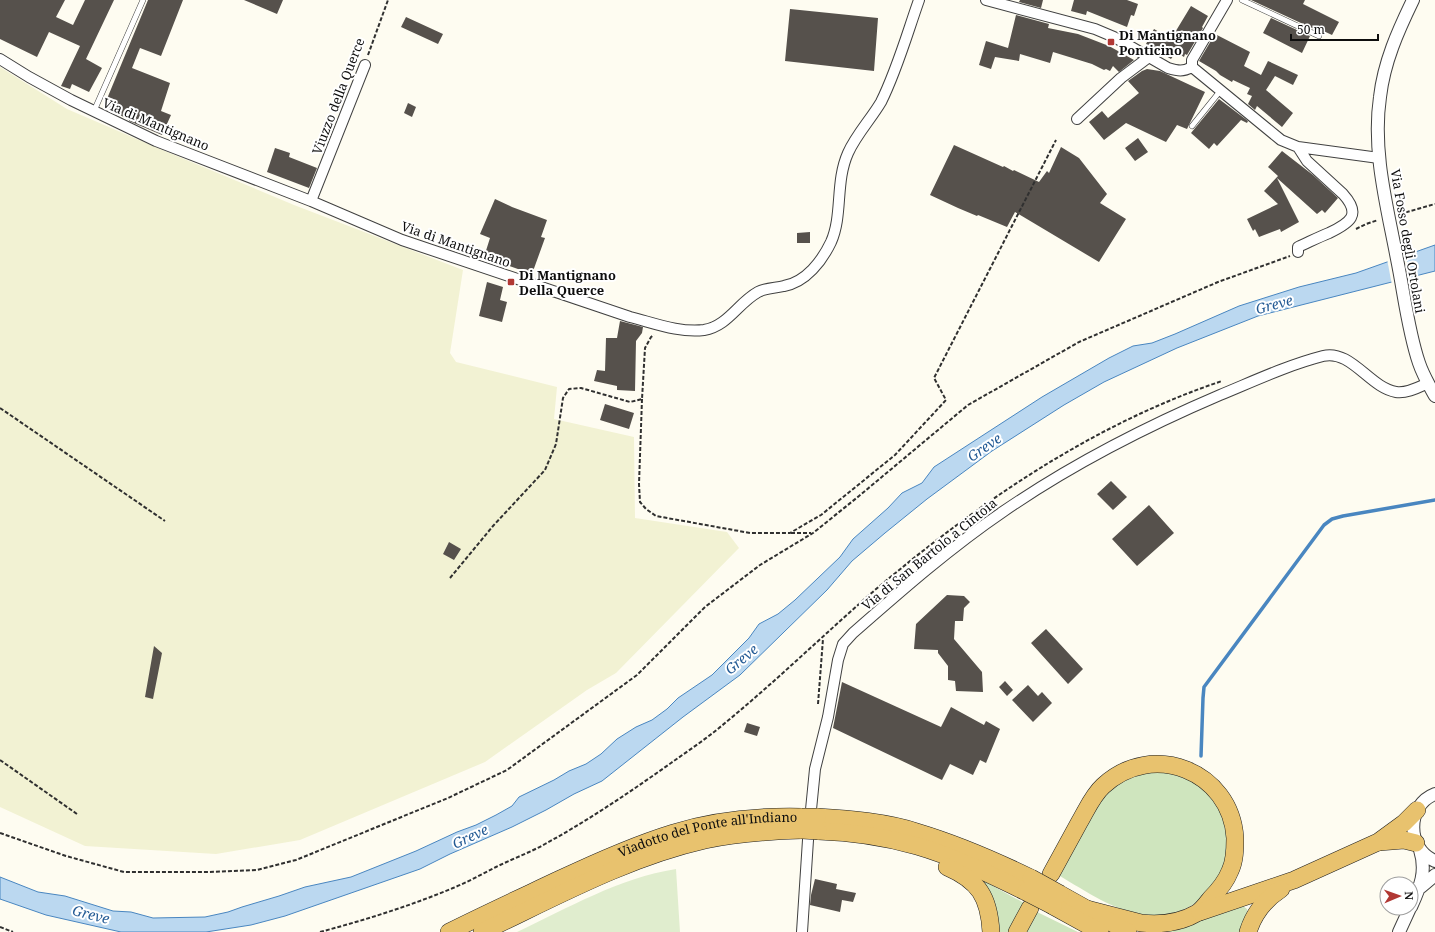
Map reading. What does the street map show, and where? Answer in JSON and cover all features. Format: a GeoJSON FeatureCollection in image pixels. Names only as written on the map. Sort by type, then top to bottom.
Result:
{"type":"FeatureCollection","features":[{"type":"Feature","properties":{"kind":"highway"},"geometry":{"type":"LineString","coordinates":[[1051,874],[1093,797],[1102,786],[1127,770],[1138,766],[1161,764],[1178,766],[1197,775],[1218,793],[1230,812],[1234,831],[1235,854],[1230,871],[1221,888],[1198,913]]}},
{"type":"Feature","properties":{"kind":"highway"},"geometry":{"type":"LineString","coordinates":[[1084,908],[1141,923],[1151,924],[1173,922],[1294,880],[1378,842],[1404,823],[1417,810]]}},
{"type":"Feature","properties":{"kind":"highway","name":"Viadotto del Ponte all'Indiano"},"geometry":{"type":"LineString","coordinates":[[449,932],[600,861],[674,832],[748,818],[769,816],[809,827],[918,846],[978,869],[1029,885]]}},
{"type":"Feature","properties":{"kind":"highway","name":"Viadotto del Ponte all'Indiano"},"geometry":{"type":"LineString","coordinates":[[482,932],[611,871],[669,850],[705,840],[748,833],[809,827],[855,820],[916,831],[990,858],[1029,885],[1056,900],[1100,932]]}},
{"type":"Feature","properties":{"kind":"highway"},"geometry":{"type":"LineString","coordinates":[[889,840],[967,877],[979,890],[985,900],[988,908],[991,932]]}},
{"type":"Feature","properties":{"kind":"highway"},"geometry":{"type":"LineString","coordinates":[[1378,842],[1404,840],[1418,847]]}},
{"type":"Feature","properties":{"kind":"highway"},"geometry":{"type":"LineString","coordinates":[[1248,932],[1254,916],[1263,902],[1294,880]]}},
{"type":"Feature","properties":{"kind":"highway","name":"Viadotto del Ponte all'Indiano"},"geometry":{"type":"LineString","coordinates":[[1056,900],[1084,908],[1128,932]]}},
{"type":"Feature","properties":{"kind":"highway"},"geometry":{"type":"LineString","coordinates":[[1017,932],[1030,908]]}},
{"type":"Feature","properties":{"kind":"street","name":"Via di Mantignano"},"geometry":{"type":"LineString","coordinates":[[0,59],[29,77],[156,141],[311,201],[402,240],[610,311],[667,327],[689,331],[705,330],[718,326],[747,299],[759,291],[786,286],[798,280],[811,271],[824,256],[832,240],[837,216],[839,183],[843,166],[849,151],[880,104],[919,0]]}},
{"type":"Feature","properties":{"kind":"street"},"geometry":{"type":"LineString","coordinates":[[986,0],[1095,28],[1177,71],[1184,72],[1192,67],[1192,60],[1227,0]]}},
{"type":"Feature","properties":{"kind":"street"},"geometry":{"type":"LineString","coordinates":[[1379,158],[1378,117],[1382,78],[1393,44],[1413,0]]}},
{"type":"Feature","properties":{"kind":"street"},"geometry":{"type":"LineString","coordinates":[[1076,119],[1121,78],[1149,57]]}},
{"type":"Feature","properties":{"kind":"street","name":"Viuzzo della Querce"},"geometry":{"type":"LineString","coordinates":[[311,201],[365,64]]}},
{"type":"Feature","properties":{"kind":"street","name":"Via Fosso degli Ortolani"},"geometry":{"type":"LineString","coordinates":[[1192,67],[1281,140],[1298,147],[1379,158],[1410,328],[1418,361],[1435,396]]}},
{"type":"Feature","properties":{"kind":"street"},"geometry":{"type":"LineString","coordinates":[[1296,253],[1298,247],[1342,227],[1348,222],[1353,214],[1348,199],[1307,161],[1298,147]]}},
{"type":"Feature","properties":{"kind":"street","name":"Via di San Bartolo a Cintoia"},"geometry":{"type":"LineString","coordinates":[[802,932],[809,827],[815,770],[828,717],[838,660],[843,644],[853,633],[968,537],[1004,511],[1042,486],[1086,461],[1194,406],[1304,362],[1325,356],[1336,355],[1347,360],[1378,384],[1396,392],[1401,393],[1428,383]]}},
{"type":"Feature","properties":{"kind":"street"},"geometry":{"type":"LineString","coordinates":[[1419,891],[1421,887],[1423,860],[1412,830],[1414,817],[1417,810],[1426,799],[1435,794]]}},
{"type":"Feature","properties":{"kind":"street"},"geometry":{"type":"LineString","coordinates":[[1418,847],[1425,855],[1435,861]]}},
{"type":"Feature","properties":{"kind":"street"},"geometry":{"type":"LineString","coordinates":[[1421,887],[1435,875]]}},
{"type":"Feature","properties":{"kind":"street"},"geometry":{"type":"LineString","coordinates":[[1399,932],[1407,916]]}},
{"type":"Feature","properties":{"kind":"lane"},"geometry":{"type":"LineString","coordinates":[[94,111],[143,0]]}},
{"type":"Feature","properties":{"kind":"lane"},"geometry":{"type":"LineString","coordinates":[[1242,0],[1319,36]]}},
{"type":"Feature","properties":{"kind":"lane"},"geometry":{"type":"LineString","coordinates":[[1192,126],[1221,90]]}},
{"type":"Feature","properties":{"kind":"path","name":"Viuzzo della Querce"},"geometry":{"type":"LineString","coordinates":[[365,64],[388,0]]}},
{"type":"Feature","properties":{"kind":"path"},"geometry":{"type":"LineString","coordinates":[[790,533],[821,515],[895,455],[946,400],[934,378],[1056,140]]}},
{"type":"Feature","properties":{"kind":"path"},"geometry":{"type":"LineString","coordinates":[[1354,230],[1366,224],[1389,219],[1435,204]]}},
{"type":"Feature","properties":{"kind":"path"},"geometry":{"type":"LineString","coordinates":[[0,833],[66,856],[124,872],[210,872],[257,870],[296,860],[448,798],[507,770],[637,675],[706,606],[760,565],[813,533],[860,496],[968,405],[1079,342],[1218,282],[1296,253]]}},
{"type":"Feature","properties":{"kind":"path"},"geometry":{"type":"LineString","coordinates":[[667,327],[651,337],[645,348],[639,484],[640,502],[646,509],[656,516],[750,532],[813,533]]}},
{"type":"Feature","properties":{"kind":"path"},"geometry":{"type":"LineString","coordinates":[[320,932],[350,924],[454,888],[542,846],[579,824],[630,792],[713,732],[767,688],[875,591],[946,533],[1021,480],[1068,452],[1143,413],[1196,390],[1223,381]]}},
{"type":"Feature","properties":{"kind":"path"},"geometry":{"type":"LineString","coordinates":[[450,578],[493,526],[545,470],[556,444],[563,398],[569,390],[581,388],[630,402],[642,399]]}},
{"type":"Feature","properties":{"kind":"path"},"geometry":{"type":"LineString","coordinates":[[0,408],[165,521]]}},
{"type":"Feature","properties":{"kind":"path"},"geometry":{"type":"LineString","coordinates":[[821,668],[823,638]]}},
{"type":"Feature","properties":{"kind":"path"},"geometry":{"type":"LineString","coordinates":[[0,760],[77,814]]}},
{"type":"Feature","properties":{"kind":"path"},"geometry":{"type":"LineString","coordinates":[[0,926],[13,932]]}},
{"type":"Feature","properties":{"kind":"green space"},"geometry":{"type":"Polygon","coordinates":[[[0,67],[67,109],[294,205],[463,270],[450,353],[456,362],[557,387],[554,419],[634,437],[635,518],[727,532],[739,548],[616,673],[587,690],[485,762],[300,840],[216,854],[85,846],[0,807],[0,67]]]}},
{"type":"Feature","properties":{"kind":"green space"},"geometry":{"type":"Polygon","coordinates":[[[1159,768],[1202,784],[1222,811],[1228,845],[1226,862],[1220,876],[1212,888],[1202,898],[1190,906],[1176,912],[1162,915],[1147,915],[1124,910],[1112,905],[1058,875],[1097,801],[1112,785],[1159,768]]]}},
{"type":"Feature","properties":{"kind":"green space"},"geometry":{"type":"Polygon","coordinates":[[[676,869],[680,932],[517,932],[594,895],[634,879],[676,869]]]}},
{"type":"Feature","properties":{"kind":"green space"},"geometry":{"type":"Polygon","coordinates":[[[982,880],[1026,904],[1011,932],[996,932],[981,882],[982,880]]]}},
{"type":"Feature","properties":{"kind":"green space"},"geometry":{"type":"Polygon","coordinates":[[[1239,906],[1243,906],[1247,909],[1248,915],[1243,932],[1166,932],[1239,906]]]}},
{"type":"Feature","properties":{"kind":"green space"},"geometry":{"type":"Polygon","coordinates":[[[1035,911],[1078,932],[1023,932],[1035,911]]]}},
{"type":"Feature","properties":{"kind":"water","name":"Greve"},"geometry":{"type":"Polygon","coordinates":[[[1435,245],[1435,271],[1258,316],[1177,348],[1104,382],[1064,405],[992,451],[927,499],[885,533],[852,561],[827,590],[740,675],[683,717],[602,781],[512,827],[420,869],[285,916],[251,925],[206,932],[121,932],[46,915],[0,899],[0,877],[38,892],[65,896],[113,911],[131,912],[153,918],[205,917],[228,912],[305,887],[351,877],[476,825],[512,806],[519,797],[569,771],[586,764],[601,754],[617,739],[636,727],[652,720],[667,709],[678,698],[712,675],[749,638],[759,624],[778,614],[795,600],[840,557],[853,539],[888,508],[902,493],[922,483],[934,467],[1042,397],[1109,358],[1133,346],[1152,343],[1239,306],[1299,287],[1356,273],[1435,245]]]}},
{"type":"Feature","properties":{"kind":"pier"},"geometry":{"type":"Polygon","coordinates":[[[1405,253],[1411,280],[1392,285],[1387,259],[1405,253]]]}},
{"type":"Feature","properties":{"kind":"building"},"geometry":{"type":"Polygon","coordinates":[[[0,0],[65,0],[56,17],[73,25],[85,0],[114,0],[86,59],[102,68],[89,92],[72,84],[70,89],[61,86],[80,46],[49,32],[37,57],[0,39],[0,0]]]}},
{"type":"Feature","properties":{"kind":"building"},"geometry":{"type":"Polygon","coordinates":[[[148,0],[183,0],[161,56],[140,48],[132,68],[170,83],[161,111],[171,115],[162,135],[129,121],[104,106],[148,0]]]}},
{"type":"Feature","properties":{"kind":"building"},"geometry":{"type":"Polygon","coordinates":[[[244,0],[283,0],[277,14],[244,0]]]}},
{"type":"Feature","properties":{"kind":"building"},"geometry":{"type":"Polygon","coordinates":[[[1020,0],[1043,0],[1041,8],[1019,2],[1020,0]]]}},
{"type":"Feature","properties":{"kind":"building"},"geometry":{"type":"Polygon","coordinates":[[[1074,0],[1127,0],[1138,4],[1134,16],[1131,15],[1127,27],[1087,11],[1086,15],[1071,11],[1074,0]]]}},
{"type":"Feature","properties":{"kind":"building"},"geometry":{"type":"Polygon","coordinates":[[[1251,0],[1305,0],[1303,4],[1339,22],[1332,35],[1315,27],[1314,29],[1251,0]]]}},
{"type":"Feature","properties":{"kind":"building"},"geometry":{"type":"Polygon","coordinates":[[[1191,6],[1208,16],[1202,27],[1203,28],[1187,55],[1185,54],[1184,57],[1176,52],[1171,59],[1146,44],[1154,29],[1171,39],[1191,6]]]}},
{"type":"Feature","properties":{"kind":"building"},"geometry":{"type":"Polygon","coordinates":[[[790,9],[878,18],[874,71],[785,61],[790,9]]]}},
{"type":"Feature","properties":{"kind":"building"},"geometry":{"type":"Polygon","coordinates":[[[1016,15],[1049,24],[1048,28],[1078,34],[1109,46],[1134,60],[1119,72],[1113,66],[1110,71],[1106,69],[1104,70],[1092,64],[1053,52],[1050,63],[1020,54],[1019,61],[995,57],[991,69],[979,65],[986,41],[1008,48],[1016,15]]]}},
{"type":"Feature","properties":{"kind":"building"},"geometry":{"type":"Polygon","coordinates":[[[406,17],[443,34],[438,44],[401,27],[406,17]]]}},
{"type":"Feature","properties":{"kind":"building"},"geometry":{"type":"Polygon","coordinates":[[[1271,18],[1310,36],[1302,53],[1263,33],[1271,18]]]}},
{"type":"Feature","properties":{"kind":"building"},"geometry":{"type":"Polygon","coordinates":[[[1215,34],[1250,52],[1244,66],[1261,75],[1268,61],[1298,75],[1293,85],[1275,76],[1266,90],[1293,113],[1282,127],[1257,106],[1255,110],[1248,104],[1252,96],[1247,94],[1250,88],[1233,80],[1232,82],[1199,61],[1215,34]]]}},
{"type":"Feature","properties":{"kind":"building"},"geometry":{"type":"Polygon","coordinates":[[[1147,69],[1160,71],[1205,92],[1187,129],[1177,125],[1166,142],[1126,123],[1104,140],[1089,122],[1102,111],[1108,118],[1139,93],[1128,81],[1147,69]]]}},
{"type":"Feature","properties":{"kind":"building"},"geometry":{"type":"Polygon","coordinates":[[[1219,99],[1248,121],[1247,123],[1241,120],[1217,146],[1214,143],[1209,149],[1191,133],[1219,99]]]}},
{"type":"Feature","properties":{"kind":"building"},"geometry":{"type":"Polygon","coordinates":[[[408,103],[416,107],[412,117],[404,113],[408,103]]]}},
{"type":"Feature","properties":{"kind":"building"},"geometry":{"type":"Polygon","coordinates":[[[1138,138],[1148,152],[1135,161],[1125,148],[1138,138]]]}},
{"type":"Feature","properties":{"kind":"building"},"geometry":{"type":"Polygon","coordinates":[[[954,145],[1039,182],[1047,171],[1049,173],[1061,147],[1079,158],[1107,194],[1100,203],[1126,219],[1099,262],[1015,212],[1007,227],[958,208],[930,195],[954,145]]]}},
{"type":"Feature","properties":{"kind":"building"},"geometry":{"type":"Polygon","coordinates":[[[275,148],[290,153],[289,157],[317,168],[309,188],[267,172],[275,148]]]}},
{"type":"Feature","properties":{"kind":"building"},"geometry":{"type":"Polygon","coordinates":[[[1282,151],[1313,175],[1338,198],[1325,213],[1322,210],[1317,214],[1277,178],[1299,222],[1281,232],[1280,229],[1259,237],[1255,229],[1253,231],[1247,219],[1278,204],[1264,191],[1278,176],[1268,167],[1282,151]]]}},
{"type":"Feature","properties":{"kind":"building"},"geometry":{"type":"Polygon","coordinates":[[[495,199],[547,220],[541,237],[545,238],[532,274],[484,257],[490,238],[480,234],[495,199]]]}},
{"type":"Feature","properties":{"kind":"building"},"geometry":{"type":"Polygon","coordinates":[[[810,232],[810,243],[797,243],[797,233],[810,232]]]}},
{"type":"Feature","properties":{"kind":"building"},"geometry":{"type":"Polygon","coordinates":[[[487,282],[503,287],[500,300],[507,302],[502,322],[479,316],[487,282]]]}},
{"type":"Feature","properties":{"kind":"building"},"geometry":{"type":"Polygon","coordinates":[[[620,321],[643,327],[642,333],[636,341],[635,391],[617,390],[617,386],[594,381],[597,370],[605,371],[606,338],[617,338],[620,321]]]}},
{"type":"Feature","properties":{"kind":"building"},"geometry":{"type":"Polygon","coordinates":[[[605,404],[634,413],[629,429],[600,420],[605,404]]]}},
{"type":"Feature","properties":{"kind":"building"},"geometry":{"type":"Polygon","coordinates":[[[1111,481],[1127,497],[1113,510],[1097,494],[1111,481]]]}},
{"type":"Feature","properties":{"kind":"building"},"geometry":{"type":"Polygon","coordinates":[[[1149,505],[1174,533],[1137,566],[1112,539],[1149,505]]]}},
{"type":"Feature","properties":{"kind":"building"},"geometry":{"type":"Polygon","coordinates":[[[449,542],[461,549],[454,560],[443,554],[449,542]]]}},
{"type":"Feature","properties":{"kind":"building"},"geometry":{"type":"Polygon","coordinates":[[[947,595],[964,596],[970,602],[964,608],[963,621],[955,621],[954,639],[982,672],[983,692],[956,691],[955,681],[948,680],[948,666],[938,653],[938,650],[914,649],[916,624],[947,595]]]}},
{"type":"Feature","properties":{"kind":"building"},"geometry":{"type":"Polygon","coordinates":[[[1046,629],[1083,669],[1068,684],[1031,643],[1046,629]]]}},
{"type":"Feature","properties":{"kind":"building"},"geometry":{"type":"Polygon","coordinates":[[[154,646],[162,653],[153,699],[145,697],[154,646]]]}},
{"type":"Feature","properties":{"kind":"building"},"geometry":{"type":"Polygon","coordinates":[[[1005,681],[1013,690],[1007,696],[999,687],[1005,681]]]}},
{"type":"Feature","properties":{"kind":"building"},"geometry":{"type":"Polygon","coordinates":[[[842,682],[941,727],[951,707],[984,725],[986,721],[1000,729],[986,763],[980,760],[973,775],[950,764],[942,780],[833,728],[842,682]]]}},
{"type":"Feature","properties":{"kind":"building"},"geometry":{"type":"Polygon","coordinates":[[[1028,685],[1038,696],[1042,692],[1052,703],[1033,722],[1012,700],[1028,685]]]}},
{"type":"Feature","properties":{"kind":"building"},"geometry":{"type":"Polygon","coordinates":[[[747,723],[760,727],[757,736],[744,732],[747,723]]]}},
{"type":"Feature","properties":{"kind":"building"},"geometry":{"type":"Polygon","coordinates":[[[815,879],[837,884],[836,889],[856,893],[853,902],[842,900],[840,912],[810,905],[815,879]]]}},
{"type":"Feature","properties":{"kind":"waterway"},"geometry":{"type":"LineString","coordinates":[[1201,756],[1204,687],[1324,525],[1332,519],[1343,516],[1435,500]]}},
{"type":"Feature","properties":{"kind":"place","name":"Di Mantignano Ponticino"},"geometry":{"type":"Point","coordinates":[1111,42]}},
{"type":"Feature","properties":{"kind":"place","name":"Di Mantignano Della Querce"},"geometry":{"type":"Point","coordinates":[511,282]}}]}
